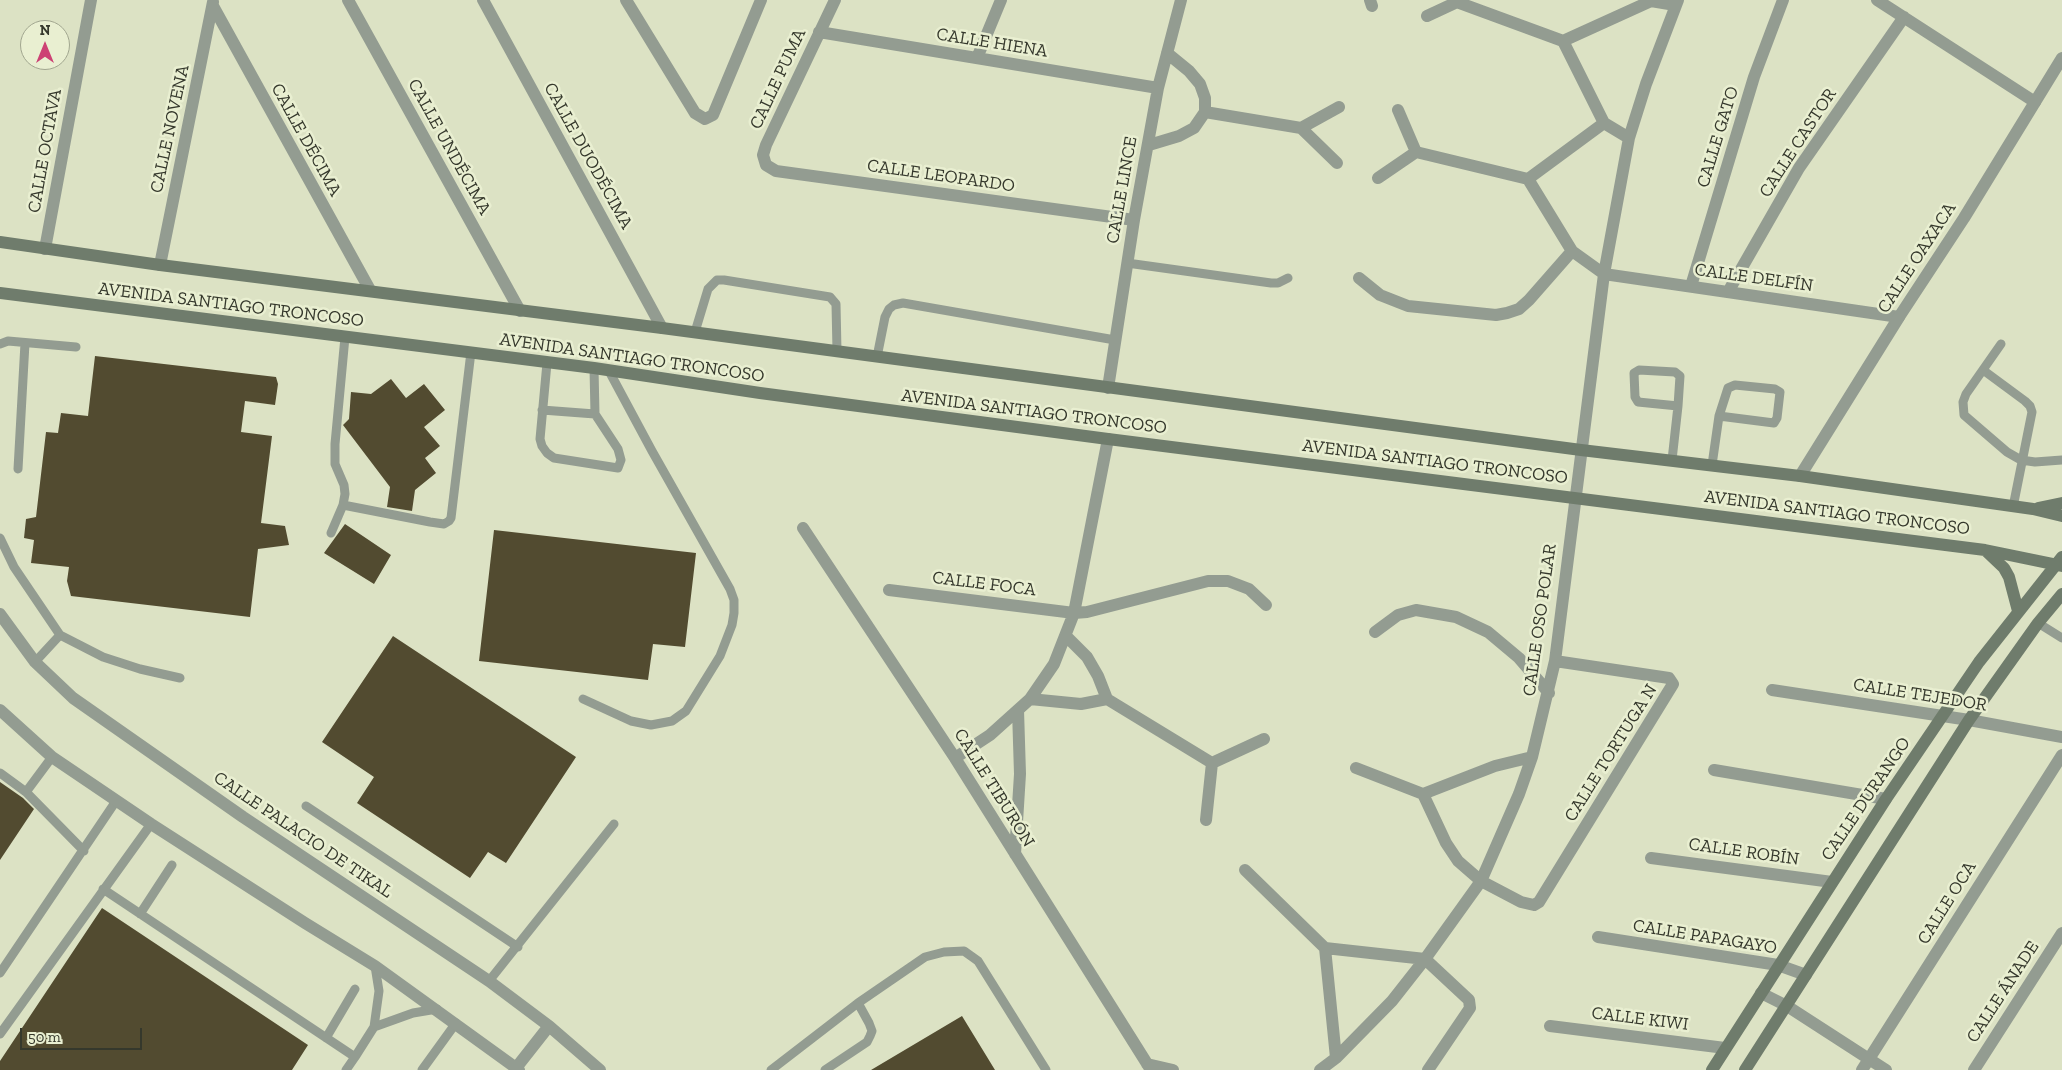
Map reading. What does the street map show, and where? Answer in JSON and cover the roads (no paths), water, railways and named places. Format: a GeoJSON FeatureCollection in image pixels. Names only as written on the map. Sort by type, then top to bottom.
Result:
{"type":"FeatureCollection","features":[{"type":"Feature","properties":{"kind":"main road","name":"AVENIDA SANTIAGO TRONCOSO"},"geometry":{"type":"LineString","coordinates":[[0,242],[160,266],[370,290],[1580,450],[1800,476],[2033,509],[2062,516]]}},
{"type":"Feature","properties":{"kind":"main road","name":"AVENIDA SANTIAGO TRONCOSO"},"geometry":{"type":"LineString","coordinates":[[0,293],[594,368],[760,393],[1108,439],[1985,550],[2060,563]]}},
{"type":"Feature","properties":{"kind":"main road"},"geometry":{"type":"LineString","coordinates":[[0,301],[22,296]]}},
{"type":"Feature","properties":{"kind":"main road"},"geometry":{"type":"LineString","coordinates":[[2033,509],[2062,502]]}},
{"type":"Feature","properties":{"kind":"main road"},"geometry":{"type":"LineString","coordinates":[[1985,550],[2004,568],[2009,577],[2018,611]]}},
{"type":"Feature","properties":{"kind":"main road","name":"CALLE DURANGO"},"geometry":{"type":"LineString","coordinates":[[1712,1070],[1886,799],[1979,662],[2018,611],[2060,563]]}},
{"type":"Feature","properties":{"kind":"main road"},"geometry":{"type":"LineString","coordinates":[[1745,1070],[1969,720],[2038,623],[2062,594]]}},
{"type":"Feature","properties":{"kind":"street","name":"CALLE OCTAVA"},"geometry":{"type":"LineString","coordinates":[[45,249],[90,0]]}},
{"type":"Feature","properties":{"kind":"street","name":"CALLE UNDÉCIMA"},"geometry":{"type":"LineString","coordinates":[[348,0],[520,311]]}},
{"type":"Feature","properties":{"kind":"street","name":"CALLE DUODÉCIMA"},"geometry":{"type":"LineString","coordinates":[[483,0],[662,328]]}},
{"type":"Feature","properties":{"kind":"street"},"geometry":{"type":"LineString","coordinates":[[626,0],[695,113],[705,119],[713,115],[761,0]]}},
{"type":"Feature","properties":{"kind":"street","name":"CALLE PUMA"},"geometry":{"type":"LineString","coordinates":[[766,145],[835,0]]}},
{"type":"Feature","properties":{"kind":"street"},"geometry":{"type":"LineString","coordinates":[[977,58],[1001,0]]}},
{"type":"Feature","properties":{"kind":"street","name":"CALLE LINCE"},"geometry":{"type":"LineString","coordinates":[[1108,388],[1134,220],[1158,88],[1181,0]]}},
{"type":"Feature","properties":{"kind":"street","name":"CALLE OSO POLAR"},"geometry":{"type":"LineString","coordinates":[[1320,1070],[1336,1058],[1392,1001],[1481,881],[1519,794],[1532,757],[1549,693],[1555,662],[1580,450],[1604,274],[1629,138],[1646,84],[1676,3],[1651,0],[1563,41]]}},
{"type":"Feature","properties":{"kind":"street","name":"CALLE GATO"},"geometry":{"type":"LineString","coordinates":[[1691,286],[1754,77],[1783,0]]}},
{"type":"Feature","properties":{"kind":"street"},"geometry":{"type":"LineString","coordinates":[[1877,0],[2035,102]]}},
{"type":"Feature","properties":{"kind":"street"},"geometry":{"type":"LineString","coordinates":[[1427,16],[1457,1],[1563,41],[1604,123],[1629,138]]}},
{"type":"Feature","properties":{"kind":"street","name":"CALLE NOVENA"},"geometry":{"type":"LineString","coordinates":[[160,266],[213,3]]}},
{"type":"Feature","properties":{"kind":"street","name":"CALLE DÉCIMA"},"geometry":{"type":"LineString","coordinates":[[213,3],[370,290]]}},
{"type":"Feature","properties":{"kind":"street","name":"CALLE CASTOR"},"geometry":{"type":"LineString","coordinates":[[1728,292],[1799,168],[1904,18]]}},
{"type":"Feature","properties":{"kind":"street","name":"CALLE HIENA"},"geometry":{"type":"LineString","coordinates":[[820,32],[1158,88]]}},
{"type":"Feature","properties":{"kind":"street"},"geometry":{"type":"LineString","coordinates":[[1148,145],[1180,136],[1194,128],[1205,112],[1205,98],[1200,84],[1189,71],[1167,53]]}},
{"type":"Feature","properties":{"kind":"street","name":"CALLE OAXACA"},"geometry":{"type":"LineString","coordinates":[[1800,476],[1899,317],[1964,218],[2062,58]]}},
{"type":"Feature","properties":{"kind":"street"},"geometry":{"type":"LineString","coordinates":[[1301,128],[1339,107]]}},
{"type":"Feature","properties":{"kind":"street"},"geometry":{"type":"LineString","coordinates":[[1398,110],[1416,152]]}},
{"type":"Feature","properties":{"kind":"street"},"geometry":{"type":"LineString","coordinates":[[1205,112],[1301,128],[1337,162]]}},
{"type":"Feature","properties":{"kind":"street"},"geometry":{"type":"LineString","coordinates":[[1528,179],[1604,123]]}},
{"type":"Feature","properties":{"kind":"street","name":"CALLE LEOPARDO"},"geometry":{"type":"LineString","coordinates":[[766,145],[763,155],[766,165],[776,171],[1134,220]]}},
{"type":"Feature","properties":{"kind":"street"},"geometry":{"type":"LineString","coordinates":[[1378,178],[1416,152],[1528,179],[1572,251],[1604,274]]}},
{"type":"Feature","properties":{"kind":"street"},"geometry":{"type":"LineString","coordinates":[[1359,278],[1380,295],[1408,306],[1496,315],[1519,309],[1572,251]]}},
{"type":"Feature","properties":{"kind":"street","name":"CALLE DELFÍN"},"geometry":{"type":"LineString","coordinates":[[1604,274],[1899,317]]}},
{"type":"Feature","properties":{"kind":"street"},"geometry":{"type":"LineString","coordinates":[[955,758],[990,734],[1030,699],[1054,664],[1074,613],[1108,439]]}},
{"type":"Feature","properties":{"kind":"street","name":"CALLE TIBURÓN"},"geometry":{"type":"LineString","coordinates":[[803,528],[955,758],[1149,1067]]}},
{"type":"Feature","properties":{"kind":"street","name":"CALLE FOCA"},"geometry":{"type":"LineString","coordinates":[[889,590],[1074,613],[1087,612],[1215,581],[1228,580],[1249,589],[1266,605]]}},
{"type":"Feature","properties":{"kind":"street"},"geometry":{"type":"LineString","coordinates":[[1375,632],[1398,615],[1416,610],[1456,617],[1488,632],[1519,658],[1549,693]]}},
{"type":"Feature","properties":{"kind":"street","name":"CALLE PALACIO DE TIKAL"},"geometry":{"type":"LineString","coordinates":[[0,614],[35,662],[73,698],[243,817],[489,981],[550,1026],[600,1070]]}},
{"type":"Feature","properties":{"kind":"street"},"geometry":{"type":"LineString","coordinates":[[1066,636],[1087,657],[1098,676],[1107,699],[1212,763]]}},
{"type":"Feature","properties":{"kind":"street","name":"CALLE TORTUGA N"},"geometry":{"type":"LineString","coordinates":[[1481,881],[1522,902],[1534,905],[1539,902],[1673,684],[1669,678],[1555,662]]}},
{"type":"Feature","properties":{"kind":"street","name":"CALLE TEJEDOR"},"geometry":{"type":"LineString","coordinates":[[1772,690],[1969,720],[2062,737]]}},
{"type":"Feature","properties":{"kind":"street"},"geometry":{"type":"LineString","coordinates":[[1030,699],[1081,704],[1107,699]]}},
{"type":"Feature","properties":{"kind":"street"},"geometry":{"type":"LineString","coordinates":[[0,710],[52,757],[151,824],[304,923],[375,966],[518,1069],[550,1026]]}},
{"type":"Feature","properties":{"kind":"street"},"geometry":{"type":"LineString","coordinates":[[1015,854],[1020,774],[1018,710]]}},
{"type":"Feature","properties":{"kind":"street"},"geometry":{"type":"LineString","coordinates":[[1212,763],[1264,739]]}},
{"type":"Feature","properties":{"kind":"street","name":"CALLE OCA"},"geometry":{"type":"LineString","coordinates":[[1862,1070],[2062,755]]}},
{"type":"Feature","properties":{"kind":"street"},"geometry":{"type":"LineString","coordinates":[[1356,768],[1423,794],[1488,769],[1532,757]]}},
{"type":"Feature","properties":{"kind":"street"},"geometry":{"type":"LineString","coordinates":[[1206,820],[1212,763]]}},
{"type":"Feature","properties":{"kind":"street"},"geometry":{"type":"LineString","coordinates":[[1714,770],[1886,799]]}},
{"type":"Feature","properties":{"kind":"street"},"geometry":{"type":"LineString","coordinates":[[1423,794],[1450,849],[1458,861],[1481,881]]}},
{"type":"Feature","properties":{"kind":"street","name":"CALLE ROBÍN"},"geometry":{"type":"LineString","coordinates":[[1651,858],[1832,882]]}},
{"type":"Feature","properties":{"kind":"street"},"geometry":{"type":"LineString","coordinates":[[1244,870],[1325,948],[1425,959],[1466,996],[1471,1003],[1470,1008],[1428,1070]]}},
{"type":"Feature","properties":{"kind":"street","name":"CALLE ÁNADE"},"geometry":{"type":"LineString","coordinates":[[1974,1070],[2062,933]]}},
{"type":"Feature","properties":{"kind":"street","name":"CALLE PAPAGAYO"},"geometry":{"type":"LineString","coordinates":[[1598,937],[1778,965],[1806,975]]}},
{"type":"Feature","properties":{"kind":"street"},"geometry":{"type":"LineString","coordinates":[[1325,948],[1336,1058]]}},
{"type":"Feature","properties":{"kind":"street"},"geometry":{"type":"LineString","coordinates":[[1761,993],[1787,1006],[1886,1070]]}},
{"type":"Feature","properties":{"kind":"street","name":"CALLE KIWI"},"geometry":{"type":"LineString","coordinates":[[1550,1026],[1725,1048]]}},
{"type":"Feature","properties":{"kind":"street"},"geometry":{"type":"LineString","coordinates":[[1149,1067],[1173,1070]]}},
{"type":"Feature","properties":{"kind":"lane"},"geometry":{"type":"LineString","coordinates":[[1127,263],[1271,283],[1278,283],[1288,278]]}},
{"type":"Feature","properties":{"kind":"lane"},"geometry":{"type":"LineString","coordinates":[[695,332],[708,289],[717,280],[724,280],[830,297],[836,304],[837,351]]}},
{"type":"Feature","properties":{"kind":"lane"},"geometry":{"type":"LineString","coordinates":[[877,357],[889,309],[894,304],[903,303],[1115,340]]}},
{"type":"Feature","properties":{"kind":"lane"},"geometry":{"type":"LineString","coordinates":[[332,533],[343,505],[345,494],[344,486],[335,464],[335,444],[346,337]]}},
{"type":"Feature","properties":{"kind":"lane"},"geometry":{"type":"LineString","coordinates":[[0,344],[8,342],[76,347]]}},
{"type":"Feature","properties":{"kind":"lane"},"geometry":{"type":"LineString","coordinates":[[18,469],[26,343]]}},
{"type":"Feature","properties":{"kind":"lane"},"geometry":{"type":"LineString","coordinates":[[2001,344],[1966,394],[1963,402],[1964,414],[2007,452],[2021,460],[2035,462],[2062,460]]}},
{"type":"Feature","properties":{"kind":"lane"},"geometry":{"type":"LineString","coordinates":[[343,505],[430,522],[444,524],[449,521],[451,518],[471,352]]}},
{"type":"Feature","properties":{"kind":"lane"},"geometry":{"type":"LineString","coordinates":[[547,363],[540,439],[547,453],[554,458],[618,468],[621,460],[618,448],[595,414],[594,368]]}},
{"type":"Feature","properties":{"kind":"lane"},"geometry":{"type":"LineString","coordinates":[[583,699],[631,721],[651,725],[672,721],[686,711],[720,656],[732,625],[734,612],[734,600],[730,589],[652,451],[609,370]]}},
{"type":"Feature","properties":{"kind":"lane"},"geometry":{"type":"LineString","coordinates":[[1672,460],[1681,380],[1679,374],[1639,370],[1634,373],[1635,397],[1638,402],[1678,406]]}},
{"type":"Feature","properties":{"kind":"lane"},"geometry":{"type":"LineString","coordinates":[[1983,370],[2030,406],[2031,419],[2021,460],[2013,507]]}},
{"type":"Feature","properties":{"kind":"lane"},"geometry":{"type":"LineString","coordinates":[[1712,465],[1719,416],[1725,391],[1730,386],[1775,389],[1780,392],[1777,418],[1774,423],[1719,416]]}},
{"type":"Feature","properties":{"kind":"lane"},"geometry":{"type":"LineString","coordinates":[[542,410],[595,414]]}},
{"type":"Feature","properties":{"kind":"lane"},"geometry":{"type":"LineString","coordinates":[[0,538],[14,567],[60,635],[103,657],[140,669],[180,678]]}},
{"type":"Feature","properties":{"kind":"lane"},"geometry":{"type":"LineString","coordinates":[[2038,623],[2062,638]]}},
{"type":"Feature","properties":{"kind":"lane"},"geometry":{"type":"LineString","coordinates":[[35,662],[60,635]]}},
{"type":"Feature","properties":{"kind":"lane"},"geometry":{"type":"LineString","coordinates":[[26,792],[52,757]]}},
{"type":"Feature","properties":{"kind":"lane"},"geometry":{"type":"LineString","coordinates":[[0,773],[26,792],[84,851]]}},
{"type":"Feature","properties":{"kind":"lane"},"geometry":{"type":"LineString","coordinates":[[0,973],[84,851],[116,800]]}},
{"type":"Feature","properties":{"kind":"lane"},"geometry":{"type":"LineString","coordinates":[[306,806],[518,947]]}},
{"type":"Feature","properties":{"kind":"lane"},"geometry":{"type":"LineString","coordinates":[[0,1034],[151,824]]}},
{"type":"Feature","properties":{"kind":"lane"},"geometry":{"type":"LineString","coordinates":[[489,981],[518,947],[614,824]]}},
{"type":"Feature","properties":{"kind":"lane"},"geometry":{"type":"LineString","coordinates":[[140,914],[172,865]]}},
{"type":"Feature","properties":{"kind":"lane"},"geometry":{"type":"LineString","coordinates":[[103,889],[355,1057]]}},
{"type":"Feature","properties":{"kind":"lane"},"geometry":{"type":"LineString","coordinates":[[771,1070],[858,1003],[925,957],[944,952],[964,951],[978,961],[1046,1070]]}},
{"type":"Feature","properties":{"kind":"lane"},"geometry":{"type":"LineString","coordinates":[[346,1070],[374,1027],[379,991],[375,966]]}},
{"type":"Feature","properties":{"kind":"lane"},"geometry":{"type":"LineString","coordinates":[[326,1038],[355,989]]}},
{"type":"Feature","properties":{"kind":"lane"},"geometry":{"type":"LineString","coordinates":[[825,1070],[867,1042],[870,1036],[872,1030],[858,1003]]}},
{"type":"Feature","properties":{"kind":"lane"},"geometry":{"type":"LineString","coordinates":[[374,1027],[413,1014],[436,1009]]}},
{"type":"Feature","properties":{"kind":"lane"},"geometry":{"type":"LineString","coordinates":[[422,1070],[456,1023]]}}]}
